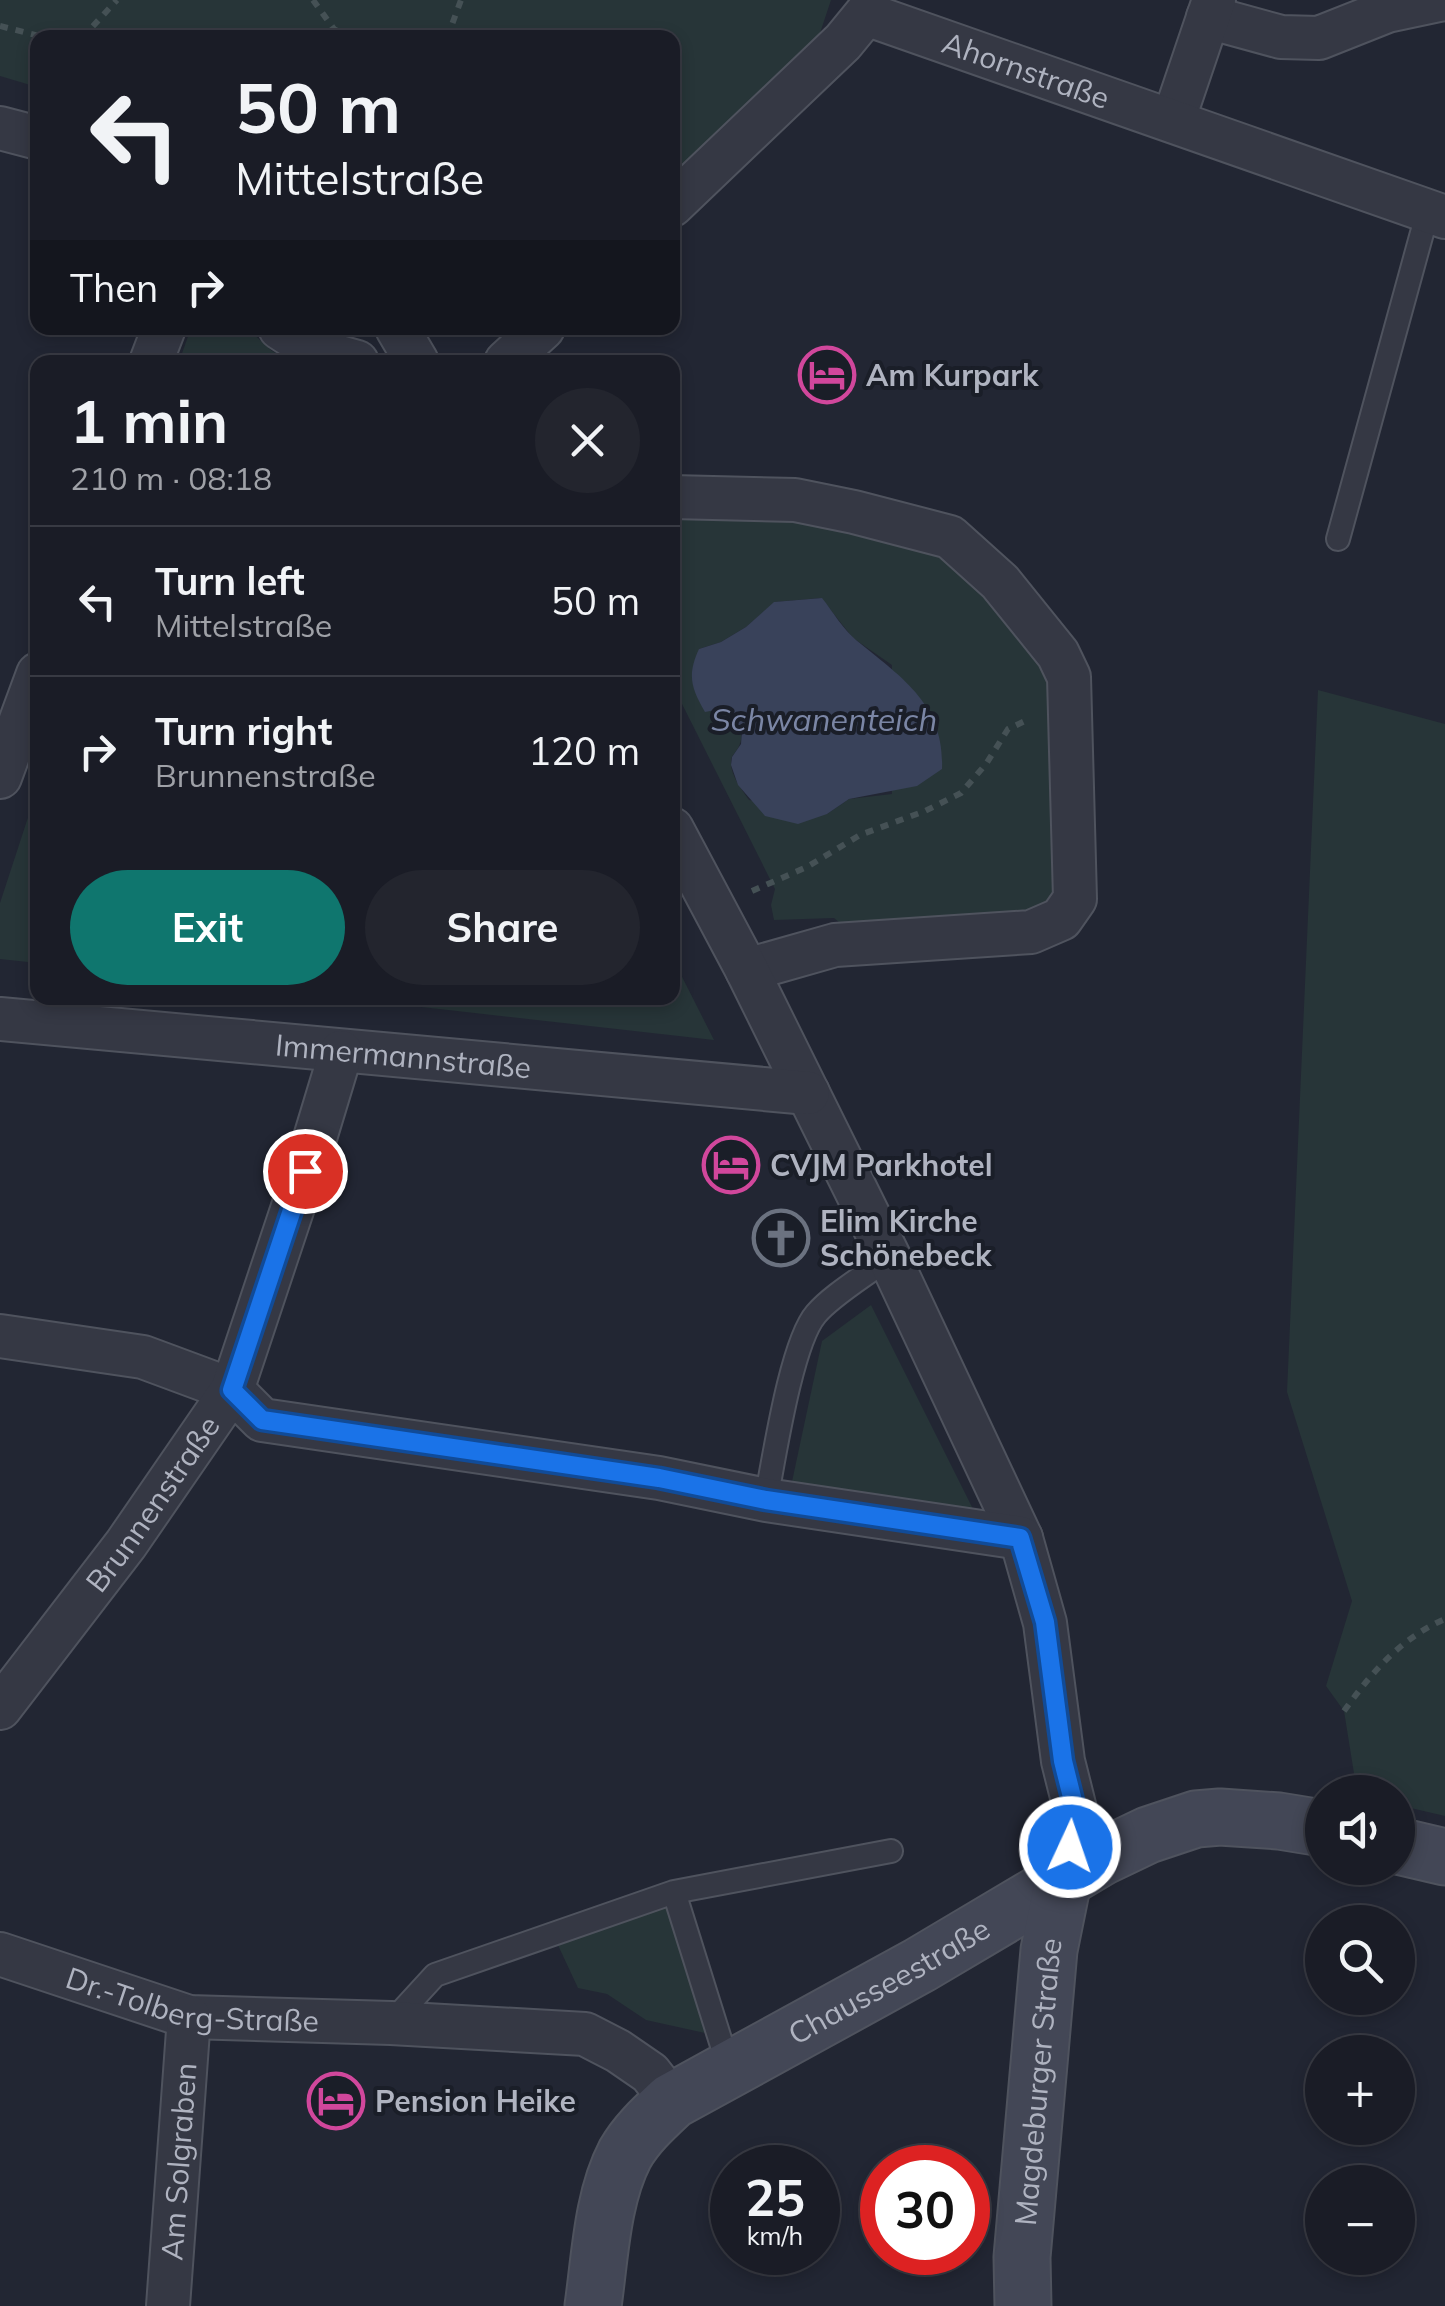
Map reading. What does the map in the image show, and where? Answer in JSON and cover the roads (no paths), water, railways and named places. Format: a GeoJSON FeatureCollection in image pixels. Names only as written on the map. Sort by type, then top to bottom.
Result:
{"type":"FeatureCollection","features":[{"type":"Feature","properties":{"kind":"street"},"geometry":{"type":"LineString","coordinates":[[1173,121],[1211,9],[1281,37],[1319,38],[1387,11],[1438,0]]}},
{"type":"Feature","properties":{"kind":"street","name":"Ahornstraße"},"geometry":{"type":"LineString","coordinates":[[680,196],[843,42],[869,7],[1436,214]]}},
{"type":"Feature","properties":{"kind":"street"},"geometry":{"type":"LineString","coordinates":[[0,128],[30,136]]}},
{"type":"Feature","properties":{"kind":"street"},"geometry":{"type":"LineString","coordinates":[[291,335],[314,350],[332,355]]}},
{"type":"Feature","properties":{"kind":"street"},"geometry":{"type":"LineString","coordinates":[[514,355],[535,335]]}},
{"type":"Feature","properties":{"kind":"street"},"geometry":{"type":"LineString","coordinates":[[680,497],[796,500],[950,538],[1000,582],[1058,654],[1069,677],[1075,898],[1061,919],[1030,932],[836,944],[747,970]]}},
{"type":"Feature","properties":{"kind":"street"},"geometry":{"type":"LineString","coordinates":[[0,778],[30,696]]}},
{"type":"Feature","properties":{"kind":"street","name":"Magdeburger Straße"},"geometry":{"type":"LineString","coordinates":[[680,844],[890,1258],[1020,1538],[1045,1622],[1063,1761],[1076,1813],[1049,1950],[1022,2257],[1023,2306]]}},
{"type":"Feature","properties":{"kind":"street","name":"Immermannstraße"},"geometry":{"type":"LineString","coordinates":[[0,1020],[808,1093]]}},
{"type":"Feature","properties":{"kind":"street","name":"Brunnenstraße"},"geometry":{"type":"LineString","coordinates":[[0,1708],[126,1544],[232,1390],[341,1052]]}},
{"type":"Feature","properties":{"kind":"street"},"geometry":{"type":"LineString","coordinates":[[0,1336],[143,1357],[232,1390],[262,1420],[659,1478],[766,1500],[1020,1538]]}},
{"type":"Feature","properties":{"kind":"street","name":"Chausseestraße"},"geometry":{"type":"LineString","coordinates":[[593,2306],[603,2236],[625,2154],[640,2132],[672,2101],[920,1966],[1137,1840],[1196,1819],[1246,1817],[1305,1826]]}},
{"type":"Feature","properties":{"kind":"street"},"geometry":{"type":"LineString","coordinates":[[1415,1850],[1445,1857]]}},
{"type":"Feature","properties":{"kind":"street","name":"Dr.-Tolberg-Straße"},"geometry":{"type":"LineString","coordinates":[[0,1954],[188,2017],[585,2034],[618,2050],[650,2074],[672,2101]]}},
{"type":"Feature","properties":{"kind":"street","name":"Am Solgraben"},"geometry":{"type":"LineString","coordinates":[[168,2306],[188,2017]]}},
{"type":"Feature","properties":{"kind":"lane"},"geometry":{"type":"LineString","coordinates":[[1338,539],[1436,214]]}},
{"type":"Feature","properties":{"kind":"lane"},"geometry":{"type":"LineString","coordinates":[[766,1500],[788,1390],[815,1315],[890,1258]]}},
{"type":"Feature","properties":{"kind":"lane"},"geometry":{"type":"LineString","coordinates":[[391,2023],[435,1974],[674,1892],[891,1850]]}},
{"type":"Feature","properties":{"kind":"lane"},"geometry":{"type":"LineString","coordinates":[[674,1892],[729,2068]]}},
{"type":"Feature","properties":{"kind":"water","name":"Schwanenteich"},"geometry":{"type":"Polygon","coordinates":[[[822,598],[851,636],[904,680],[928,709],[941,746],[942,769],[917,786],[849,799],[827,814],[798,824],[765,816],[738,785],[731,765],[741,744],[742,731],[732,716],[720,709],[705,712],[692,674],[699,649],[746,627],[774,602],[822,598]]]}},
{"type":"Feature","properties":{"kind":"place","name":"Am Kurpark"},"geometry":{"type":"Point","coordinates":[827,375]}},
{"type":"Feature","properties":{"kind":"place","name":"CVJM Parkhotel"},"geometry":{"type":"Point","coordinates":[731,1165]}},
{"type":"Feature","properties":{"kind":"place","name":"Elim Kirche Schönebeck"},"geometry":{"type":"Point","coordinates":[781,1238]}},
{"type":"Feature","properties":{"kind":"place","name":"Pension Heike"},"geometry":{"type":"Point","coordinates":[336,2101]}}]}
